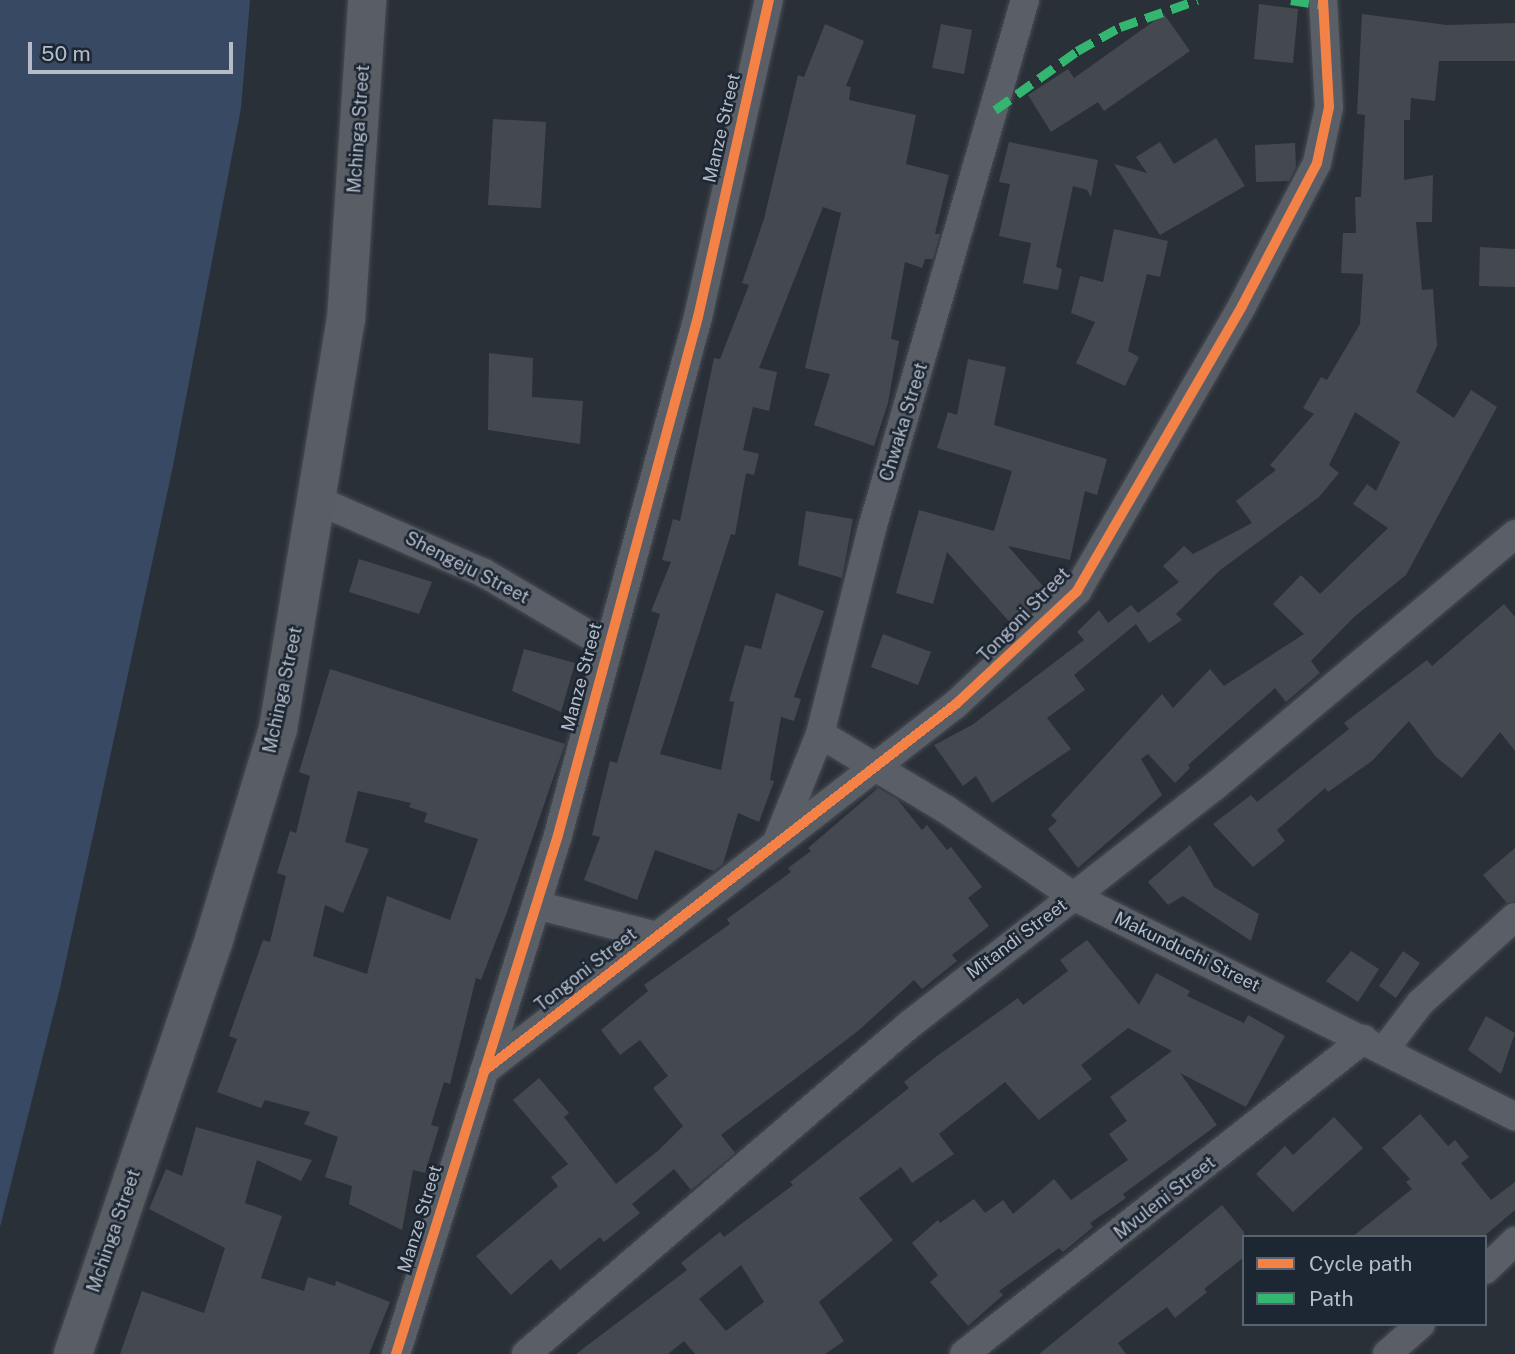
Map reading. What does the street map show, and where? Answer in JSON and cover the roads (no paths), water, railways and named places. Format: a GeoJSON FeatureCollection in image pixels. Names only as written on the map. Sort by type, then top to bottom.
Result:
{"type":"FeatureCollection","features":[{"type":"Feature","properties":{"kind":"main road","name":"Mchinga Street"},"geometry":{"type":"LineString","coordinates":[[73,1354],[215,936],[278,729],[319,501],[346,320],[367,0]]}},
{"type":"Feature","properties":{"kind":"street","name":"Manze Street"},"geometry":{"type":"LineString","coordinates":[[396,1354],[536,905],[608,646],[698,317],[769,0]]}},
{"type":"Feature","properties":{"kind":"street","name":"Chwaka Street"},"geometry":{"type":"LineString","coordinates":[[777,842],[820,734],[867,544],[1025,0]]}},
{"type":"Feature","properties":{"kind":"street","name":"Tongoni Street"},"geometry":{"type":"LineString","coordinates":[[484,1071],[874,764],[956,704],[1077,591],[1123,516],[1236,317],[1317,163],[1329,107],[1323,0]]}},
{"type":"Feature","properties":{"kind":"street","name":"Shengeju Street"},"geometry":{"type":"LineString","coordinates":[[319,501],[484,573],[608,646]]}},
{"type":"Feature","properties":{"kind":"street","name":"Mitandi Street"},"geometry":{"type":"LineString","coordinates":[[526,1354],[909,1025],[1305,713],[1515,534]]}},
{"type":"Feature","properties":{"kind":"street","name":"Makunduchi Street"},"geometry":{"type":"LineString","coordinates":[[820,734],[874,764],[1073,896],[1515,1116]]}},
{"type":"Feature","properties":{"kind":"street"},"geometry":{"type":"LineString","coordinates":[[536,905],[657,936]]}},
{"type":"Feature","properties":{"kind":"street","name":"Mvuleni Street"},"geometry":{"type":"LineString","coordinates":[[964,1354],[1375,1044],[1515,917]]}},
{"type":"Feature","properties":{"kind":"street"},"geometry":{"type":"LineString","coordinates":[[1487,1268],[1515,1241]]}},
{"type":"Feature","properties":{"kind":"street"},"geometry":{"type":"LineString","coordinates":[[1387,1354],[1419,1326]]}},
{"type":"Feature","properties":{"kind":"water"},"geometry":{"type":"Polygon","coordinates":[[[0,0],[250,0],[241,108],[173,466],[60,988],[0,1227],[0,0]]]}}]}
